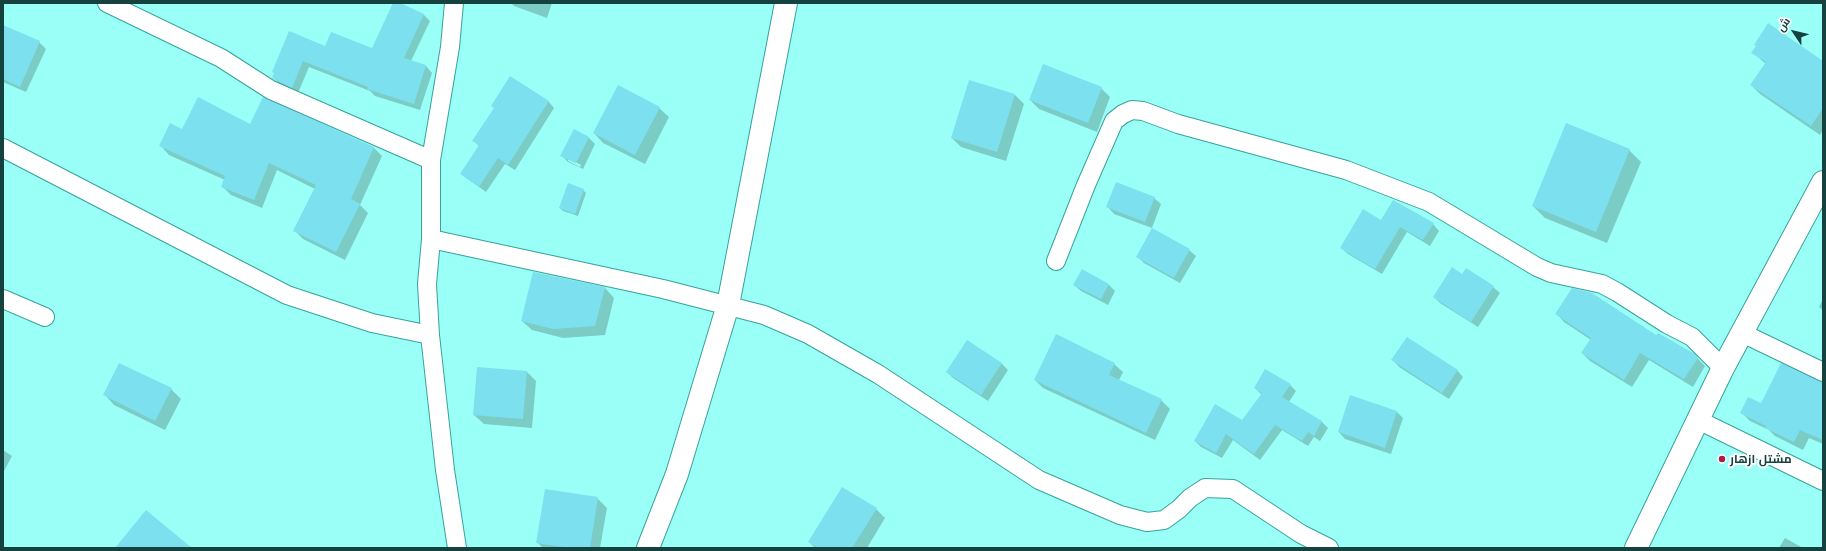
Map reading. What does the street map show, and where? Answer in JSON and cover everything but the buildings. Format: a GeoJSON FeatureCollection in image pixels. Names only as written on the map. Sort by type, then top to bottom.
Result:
{"type":"FeatureCollection","features":[{"type":"Feature","properties":{"kind":"street"},"geometry":{"type":"LineString","coordinates":[[107,3],[221,58],[271,90],[431,160]]}},
{"type":"Feature","properties":{"kind":"street"},"geometry":{"type":"LineString","coordinates":[[454,3],[450,47],[431,160],[431,239],[427,284],[430,335],[445,470],[456,548]]}},
{"type":"Feature","properties":{"kind":"street"},"geometry":{"type":"LineString","coordinates":[[648,548],[677,474],[728,305],[786,3]]}},
{"type":"Feature","properties":{"kind":"street"},"geometry":{"type":"LineString","coordinates":[[1056,261],[1091,172],[1114,121],[1123,114],[1132,110],[1143,111],[1178,124],[1346,170],[1429,202],[1537,267],[1551,273],[1602,284],[1617,292],[1667,324],[1692,337],[1723,368]]}},
{"type":"Feature","properties":{"kind":"street"},"geometry":{"type":"LineString","coordinates":[[3,148],[287,295],[372,323],[430,335]]}},
{"type":"Feature","properties":{"kind":"street"},"geometry":{"type":"LineString","coordinates":[[1636,548],[1723,368],[1823,182]]}},
{"type":"Feature","properties":{"kind":"street"},"geometry":{"type":"LineString","coordinates":[[431,239],[663,289],[764,315],[808,334],[878,374],[1039,480],[1120,516],[1147,522],[1164,520],[1179,509],[1190,498],[1205,488],[1233,488],[1301,534],[1329,548]]}},
{"type":"Feature","properties":{"kind":"street"},"geometry":{"type":"LineString","coordinates":[[3,299],[45,317]]}},
{"type":"Feature","properties":{"kind":"street"},"geometry":{"type":"LineString","coordinates":[[1742,333],[1823,372]]}},
{"type":"Feature","properties":{"kind":"street"},"geometry":{"type":"LineString","coordinates":[[1698,420],[1823,481]]}},
{"type":"Feature","properties":{"kind":"place","name":"مشتل ازهار"},"geometry":{"type":"Point","coordinates":[1722,459]}}]}
